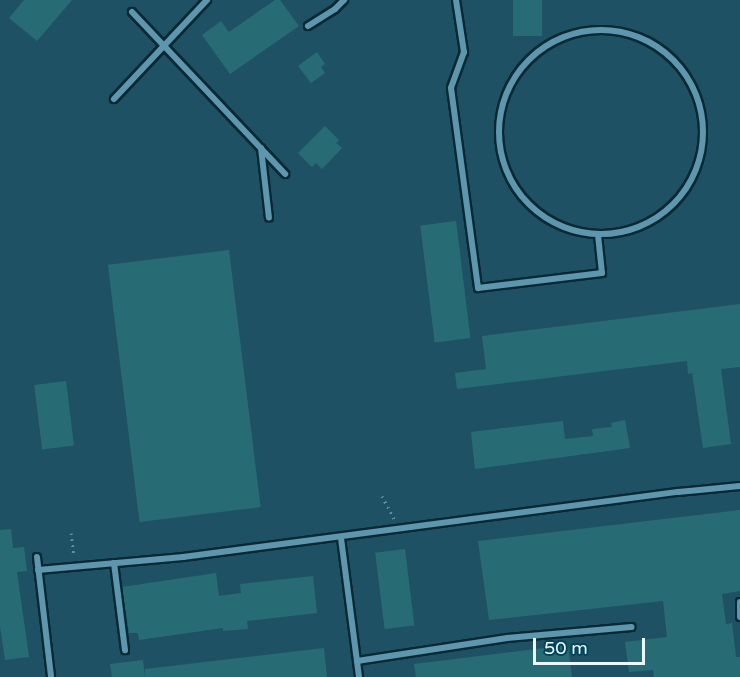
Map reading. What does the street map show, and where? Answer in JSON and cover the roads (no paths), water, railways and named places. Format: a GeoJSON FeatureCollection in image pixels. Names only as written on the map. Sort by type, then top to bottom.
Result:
{"type":"FeatureCollection","features":[{"type":"Feature","properties":{"kind":"lane"},"geometry":{"type":"LineString","coordinates":[[114,99],[207,0]]}},
{"type":"Feature","properties":{"kind":"lane"},"geometry":{"type":"LineString","coordinates":[[308,26],[335,9],[344,0]]}},
{"type":"Feature","properties":{"kind":"lane"},"geometry":{"type":"LineString","coordinates":[[456,0],[464,52],[451,88],[478,288],[602,273],[598,234]]}},
{"type":"Feature","properties":{"kind":"lane"},"geometry":{"type":"LineString","coordinates":[[132,12],[285,174]]}},
{"type":"Feature","properties":{"kind":"lane"},"geometry":{"type":"LineString","coordinates":[[605,30],[627,34],[648,42],[673,60],[683,71],[697,98],[702,120],[702,143],[700,158],[688,186],[668,209],[642,225],[628,230],[598,234],[561,225],[530,204],[520,192],[506,166],[502,151],[500,120],[508,91],[520,72],[535,55],[561,38],[575,33],[605,30]]}},
{"type":"Feature","properties":{"kind":"lane"},"geometry":{"type":"LineString","coordinates":[[261,148],[269,218]]}},
{"type":"Feature","properties":{"kind":"lane"},"geometry":{"type":"LineString","coordinates":[[38,570],[341,538],[678,492],[740,486]]}},
{"type":"Feature","properties":{"kind":"lane"},"geometry":{"type":"LineString","coordinates":[[341,538],[359,677]]}},
{"type":"Feature","properties":{"kind":"lane"},"geometry":{"type":"LineString","coordinates":[[37,557],[51,677]]}},
{"type":"Feature","properties":{"kind":"lane"},"geometry":{"type":"LineString","coordinates":[[114,563],[125,650]]}},
{"type":"Feature","properties":{"kind":"lane"},"geometry":{"type":"LineString","coordinates":[[740,602],[740,617]]}},
{"type":"Feature","properties":{"kind":"lane"},"geometry":{"type":"LineString","coordinates":[[357,660],[507,638],[632,627]]}}]}
